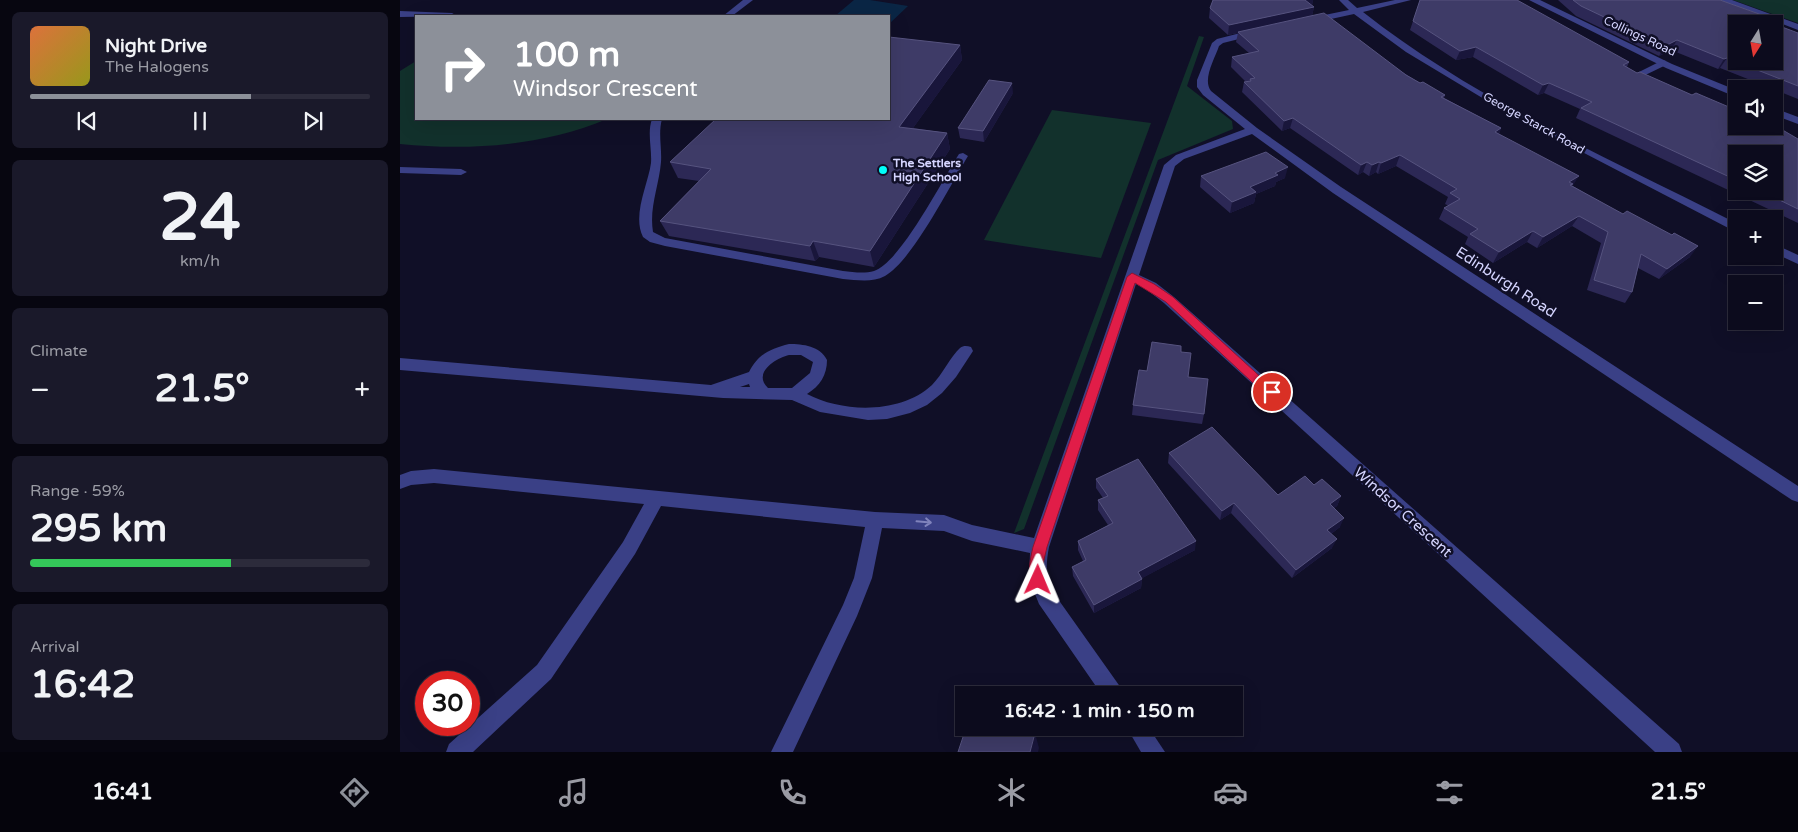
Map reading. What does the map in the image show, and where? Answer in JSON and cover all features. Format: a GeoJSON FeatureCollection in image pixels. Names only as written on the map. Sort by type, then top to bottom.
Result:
{"type":"FeatureCollection","features":[{"type":"Feature","properties":{"kind":"street"},"geometry":{"type":"LineString","coordinates":[[728,15],[749,0]]}},
{"type":"Feature","properties":{"kind":"street","name":"George Starck Road"},"geometry":{"type":"LineString","coordinates":[[1343,0],[1355,11],[1430,64],[1533,124],[1728,224]]}},
{"type":"Feature","properties":{"kind":"street"},"geometry":{"type":"LineString","coordinates":[[1298,23],[1408,0]]}},
{"type":"Feature","properties":{"kind":"street","name":"Collings Road"},"geometry":{"type":"LineString","coordinates":[[1533,0],[1663,63],[1728,91]]}},
{"type":"Feature","properties":{"kind":"street"},"geometry":{"type":"LineString","coordinates":[[1724,0],[1798,26]]}},
{"type":"Feature","properties":{"kind":"street"},"geometry":{"type":"LineString","coordinates":[[400,14],[426,15]]}},
{"type":"Feature","properties":{"kind":"street","name":"Edinburgh Road"},"geometry":{"type":"LineString","coordinates":[[1270,29],[1232,37],[1214,45],[1202,80],[1202,87],[1252,130],[1337,190],[1798,495]]}},
{"type":"Feature","properties":{"kind":"street"},"geometry":{"type":"LineString","coordinates":[[1783,115],[1798,121]]}},
{"type":"Feature","properties":{"kind":"street"},"geometry":{"type":"LineString","coordinates":[[1108,686],[1046,598],[1038,580],[1036,564],[1040,547],[1170,165],[1180,157],[1252,130]]}},
{"type":"Feature","properties":{"kind":"street"},"geometry":{"type":"LineString","coordinates":[[400,170],[461,172]]}},
{"type":"Feature","properties":{"kind":"street"},"geometry":{"type":"LineString","coordinates":[[1783,252],[1798,260]]}},
{"type":"Feature","properties":{"kind":"street","name":"Windsor Crescent"},"geometry":{"type":"LineString","coordinates":[[1132,277],[1151,286],[1169,300],[1671,752]]}},
{"type":"Feature","properties":{"kind":"street"},"geometry":{"type":"LineString","coordinates":[[400,364],[776,396],[794,394],[813,382],[818,374],[820,360],[809,350],[790,348],[776,353],[764,361],[756,376],[756,383],[766,394]]}},
{"type":"Feature","properties":{"kind":"street"},"geometry":{"type":"LineString","coordinates":[[794,394],[813,405],[828,408],[862,412],[898,411],[918,404],[933,394],[946,381],[966,351]]}},
{"type":"Feature","properties":{"kind":"street"},"geometry":{"type":"LineString","coordinates":[[711,390],[756,376]]}},
{"type":"Feature","properties":{"kind":"street"},"geometry":{"type":"LineString","coordinates":[[400,482],[411,478],[434,476],[876,520],[944,523],[972,533],[1040,547]]}},
{"type":"Feature","properties":{"kind":"street"},"geometry":{"type":"LineString","coordinates":[[457,752],[544,672],[629,548],[657,498]]}},
{"type":"Feature","properties":{"kind":"street"},"geometry":{"type":"LineString","coordinates":[[782,752],[850,610],[862,578],[876,520]]}},
{"type":"Feature","properties":{"kind":"street"},"geometry":{"type":"LineString","coordinates":[[1143,736],[1154,752]]}},
{"type":"Feature","properties":{"kind":"lane"},"geometry":{"type":"LineString","coordinates":[[1632,78],[1663,63]]}},
{"type":"Feature","properties":{"kind":"lane"},"geometry":{"type":"LineString","coordinates":[[656,120],[656,164],[645,216],[647,234],[654,239],[665,242],[843,275],[871,277],[881,274],[889,267],[904,249],[963,156]]}},
{"type":"Feature","properties":{"kind":"green space"},"geometry":{"type":"Polygon","coordinates":[[[1733,0],[1798,0],[1798,23],[1783,18],[1783,15],[1775,15],[1733,0]]]}},
{"type":"Feature","properties":{"kind":"green space"},"geometry":{"type":"Polygon","coordinates":[[[1199,36],[1204,37],[1187,86],[1232,121],[1233,129],[1158,160],[1024,529],[1014,533],[1199,36]]]}},
{"type":"Feature","properties":{"kind":"green space"},"geometry":{"type":"Polygon","coordinates":[[[415,62],[415,120],[604,120],[583,128],[532,141],[452,147],[400,144],[400,71],[415,62]]]}},
{"type":"Feature","properties":{"kind":"green space"},"geometry":{"type":"Polygon","coordinates":[[[1052,110],[1151,123],[1101,258],[984,240],[1052,110]]]}},
{"type":"Feature","properties":{"kind":"water"},"geometry":{"type":"Polygon","coordinates":[[[854,0],[870,0],[908,6],[890,23],[890,15],[836,15],[854,0]]]}},
{"type":"Feature","properties":{"kind":"building"},"geometry":{"type":"Polygon","coordinates":[[[1213,0],[1305,0],[1314,7],[1229,25],[1210,8],[1213,0]]]}},
{"type":"Feature","properties":{"kind":"building"},"geometry":{"type":"Polygon","coordinates":[[[1420,0],[1517,0],[1629,62],[1623,65],[1637,73],[1640,72],[1692,95],[1696,93],[1728,107],[1728,135],[1783,135],[1783,130],[1798,139],[1798,209],[1780,200],[1783,200],[1783,145],[1728,145],[1728,176],[1581,108],[1592,102],[1549,83],[1543,85],[1476,47],[1460,51],[1413,21],[1420,0]]]}},
{"type":"Feature","properties":{"kind":"building"},"geometry":{"type":"Polygon","coordinates":[[[1573,0],[1720,0],[1762,15],[1728,15],[1728,58],[1724,59],[1677,40],[1665,46],[1581,6],[1573,0]]]}},
{"type":"Feature","properties":{"kind":"building"},"geometry":{"type":"Polygon","coordinates":[[[1324,13],[1406,75],[1420,83],[1423,82],[1445,95],[1441,97],[1501,128],[1495,132],[1579,176],[1569,182],[1573,184],[1570,185],[1623,214],[1627,211],[1672,235],[1674,233],[1698,246],[1667,269],[1641,254],[1632,292],[1594,280],[1608,232],[1579,216],[1543,237],[1533,231],[1499,252],[1470,234],[1478,229],[1444,208],[1460,199],[1450,193],[1457,189],[1400,155],[1381,163],[1372,165],[1367,162],[1361,165],[1293,118],[1284,121],[1244,82],[1255,78],[1232,57],[1259,51],[1238,32],[1324,13]]]}},
{"type":"Feature","properties":{"kind":"building"},"geometry":{"type":"Polygon","coordinates":[[[1783,27],[1798,33],[1798,86],[1757,70],[1783,70],[1783,27]]]}},
{"type":"Feature","properties":{"kind":"building"},"geometry":{"type":"Polygon","coordinates":[[[890,37],[960,45],[899,127],[947,133],[870,251],[813,241],[810,246],[660,221],[711,169],[670,162],[715,120],[890,120],[890,37]]]}},
{"type":"Feature","properties":{"kind":"building"},"geometry":{"type":"Polygon","coordinates":[[[989,80],[1012,83],[983,131],[958,128],[989,80]]]}},
{"type":"Feature","properties":{"kind":"building"},"geometry":{"type":"Polygon","coordinates":[[[1266,152],[1288,167],[1275,173],[1278,175],[1250,187],[1256,192],[1232,202],[1201,176],[1266,152]]]}},
{"type":"Feature","properties":{"kind":"building"},"geometry":{"type":"Polygon","coordinates":[[[1152,342],[1181,346],[1181,352],[1191,353],[1188,377],[1208,379],[1204,414],[1133,405],[1139,370],[1147,371],[1152,342]]]}},
{"type":"Feature","properties":{"kind":"building"},"geometry":{"type":"Polygon","coordinates":[[[1212,427],[1278,495],[1305,476],[1314,485],[1322,479],[1341,496],[1330,504],[1344,518],[1327,530],[1337,539],[1296,570],[1234,503],[1222,511],[1169,453],[1212,427]]]}},
{"type":"Feature","properties":{"kind":"building"},"geometry":{"type":"Polygon","coordinates":[[[1138,459],[1196,541],[1138,572],[1142,579],[1094,605],[1072,567],[1086,560],[1078,541],[1113,523],[1098,500],[1108,496],[1096,479],[1138,459]]]}},
{"type":"Feature","properties":{"kind":"building"},"geometry":{"type":"Polygon","coordinates":[[[963,736],[1034,736],[1030,752],[958,752],[963,736]]]}},
{"type":"Feature","properties":{"kind":"place","name":"The Settlers High School"},"geometry":{"type":"Point","coordinates":[883,170]}},
{"type":"Feature","properties":{"kind":"route"},"geometry":{"type":"LineString","coordinates":[[1038,580],[1036,564],[1040,547],[1132,277],[1160,292],[1272,392]]}}]}
